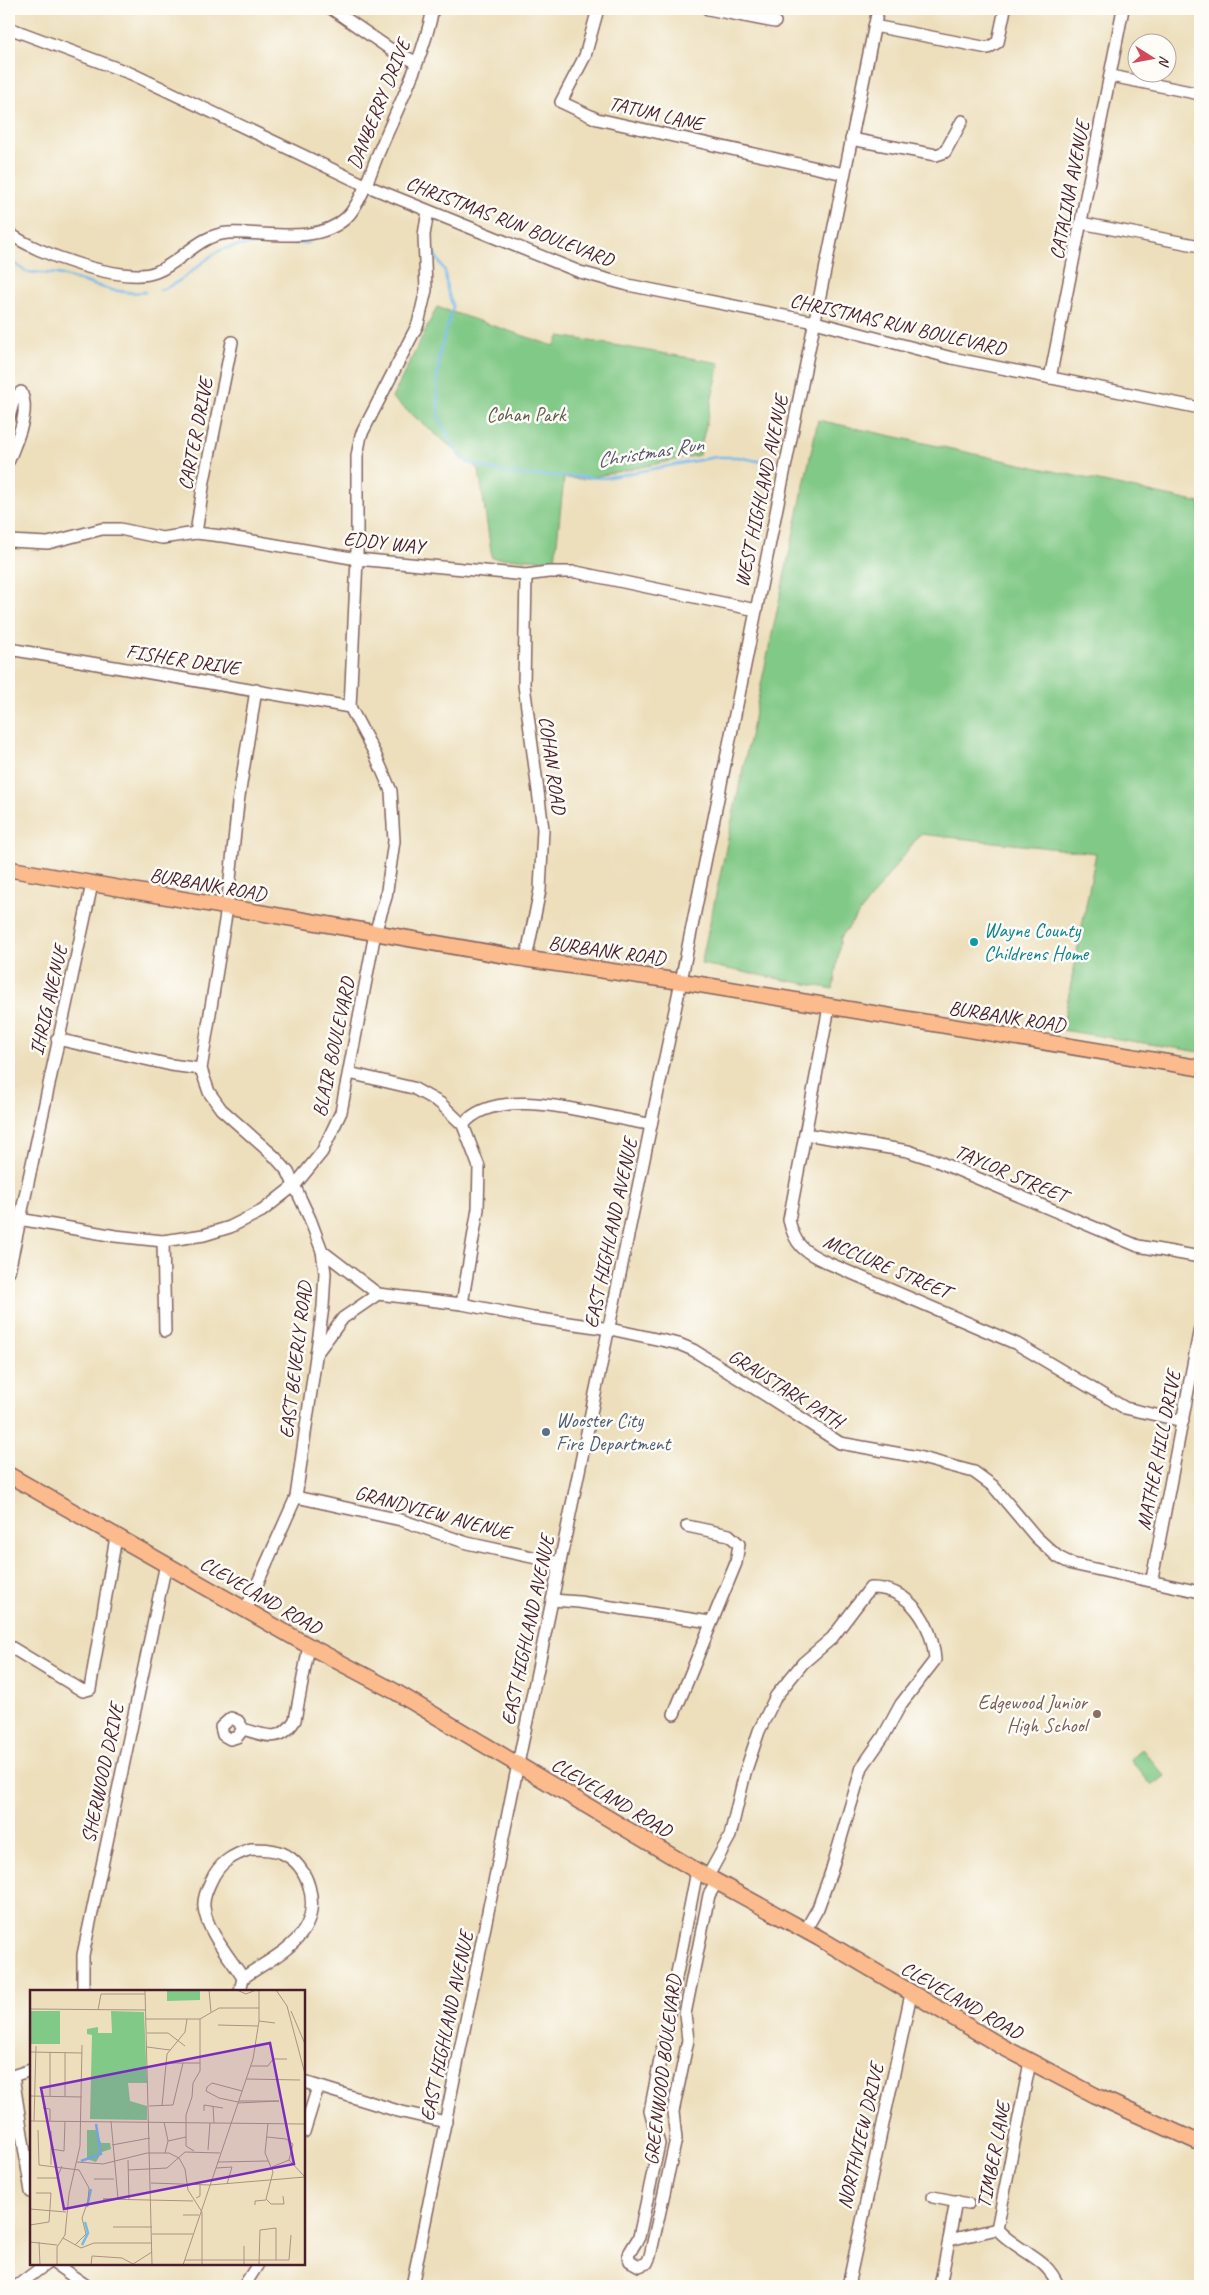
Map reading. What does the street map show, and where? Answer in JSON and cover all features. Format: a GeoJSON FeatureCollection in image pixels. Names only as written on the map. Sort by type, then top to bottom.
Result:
{"type":"FeatureCollection","features":[{"type":"Feature","properties":{"kind":"main road","name":"BURBANK ROAD"},"geometry":{"type":"LineString","coordinates":[[9,870],[526,958],[682,981],[1200,1068]]}},
{"type":"Feature","properties":{"kind":"main road","name":"CLEVELAND ROAD"},"geometry":{"type":"LineString","coordinates":[[9,1475],[309,1646],[394,1691],[708,1876],[1030,2062],[1130,2112],[1200,2142]]}},
{"type":"Feature","properties":{"kind":"street"},"geometry":{"type":"LineString","coordinates":[[332,9],[393,51],[416,62]]}},
{"type":"Feature","properties":{"kind":"street","name":"DANBERRY DRIVE"},"geometry":{"type":"LineString","coordinates":[[9,233],[28,246],[60,260],[128,274],[155,273],[211,236],[228,233],[294,234],[326,231],[347,216],[365,185],[410,81],[425,41],[433,9]]}},
{"type":"Feature","properties":{"kind":"street","name":"TATUM LANE"},"geometry":{"type":"LineString","coordinates":[[598,9],[585,56],[561,102],[597,119],[844,174]]}},
{"type":"Feature","properties":{"kind":"street"},"geometry":{"type":"LineString","coordinates":[[708,9],[775,22]]}},
{"type":"Feature","properties":{"kind":"street","name":"WEST HIGHLAND AVENUE"},"geometry":{"type":"LineString","coordinates":[[682,981],[878,9]]}},
{"type":"Feature","properties":{"kind":"street"},"geometry":{"type":"LineString","coordinates":[[874,26],[988,48],[998,42],[1005,9]]}},
{"type":"Feature","properties":{"kind":"street","name":"CATALINA AVENUE"},"geometry":{"type":"LineString","coordinates":[[1050,378],[1123,9]]}},
{"type":"Feature","properties":{"kind":"street","name":"CHRISTMAS RUN BOULEVARD"},"geometry":{"type":"LineString","coordinates":[[9,28],[132,74],[365,185],[580,272],[628,285],[815,322],[952,358],[1200,408]]}},
{"type":"Feature","properties":{"kind":"street"},"geometry":{"type":"LineString","coordinates":[[1111,76],[1200,94]]}},
{"type":"Feature","properties":{"kind":"street"},"geometry":{"type":"LineString","coordinates":[[851,139],[936,155],[945,152],[962,121]]}},
{"type":"Feature","properties":{"kind":"street"},"geometry":{"type":"LineString","coordinates":[[350,706],[357,559],[357,456],[360,435],[418,324],[426,290],[424,235],[428,211]]}},
{"type":"Feature","properties":{"kind":"street"},"geometry":{"type":"LineString","coordinates":[[1081,222],[1200,246]]}},
{"type":"Feature","properties":{"kind":"street","name":"CARTER DRIVE"},"geometry":{"type":"LineString","coordinates":[[196,533],[232,342]]}},
{"type":"Feature","properties":{"kind":"street"},"geometry":{"type":"LineString","coordinates":[[9,417],[14,399],[21,392],[25,400],[23,414],[9,460]]}},
{"type":"Feature","properties":{"kind":"street","name":"EDDY WAY"},"geometry":{"type":"LineString","coordinates":[[9,541],[48,543],[102,529],[120,529],[162,538],[196,533],[357,559],[526,575],[576,572],[756,610]]}},
{"type":"Feature","properties":{"kind":"street","name":"COHAN ROAD"},"geometry":{"type":"LineString","coordinates":[[526,575],[524,685],[543,829],[540,890],[526,958]]}},
{"type":"Feature","properties":{"kind":"street","name":"FISHER DRIVE"},"geometry":{"type":"LineString","coordinates":[[9,649],[350,706]]}},
{"type":"Feature","properties":{"kind":"street","name":"EAST BEVERLY ROAD"},"geometry":{"type":"LineString","coordinates":[[246,1609],[296,1497],[323,1307],[325,1272],[322,1251],[288,1172],[275,1157],[221,1109],[209,1092],[202,1069],[227,908],[238,802],[256,690]]}},
{"type":"Feature","properties":{"kind":"street","name":"BLAIR BOULEVARD"},"geometry":{"type":"LineString","coordinates":[[14,1219],[115,1236],[163,1241],[204,1235],[230,1228],[262,1211],[295,1185],[314,1163],[332,1133],[341,1112],[376,933],[386,897],[394,841],[391,791],[375,754],[350,706]]}},
{"type":"Feature","properties":{"kind":"street","name":"IHRIG AVENUE"},"geometry":{"type":"LineString","coordinates":[[9,1270],[14,1219],[58,1039],[92,884]]}},
{"type":"Feature","properties":{"kind":"street","name":"EAST HIGHLAND AVENUE"},"geometry":{"type":"LineString","coordinates":[[412,2286],[518,1764],[682,981]]}},
{"type":"Feature","properties":{"kind":"street","name":"MCCLURE STREET"},"geometry":{"type":"LineString","coordinates":[[829,1007],[789,1220],[792,1236],[799,1246],[828,1263],[1017,1344],[1125,1408],[1183,1421]]}},
{"type":"Feature","properties":{"kind":"street"},"geometry":{"type":"LineString","coordinates":[[58,1039],[171,1065],[202,1069]]}},
{"type":"Feature","properties":{"kind":"street"},"geometry":{"type":"LineString","coordinates":[[349,1072],[413,1088],[440,1102],[463,1125],[479,1167],[478,1209],[462,1304]]}},
{"type":"Feature","properties":{"kind":"street"},"geometry":{"type":"LineString","coordinates":[[463,1125],[474,1114],[482,1111],[524,1103],[652,1124]]}},
{"type":"Feature","properties":{"kind":"street","name":"TAYLOR STREET"},"geometry":{"type":"LineString","coordinates":[[805,1134],[908,1152],[1138,1246],[1200,1256]]}},
{"type":"Feature","properties":{"kind":"street"},"geometry":{"type":"LineString","coordinates":[[163,1241],[165,1331]]}},
{"type":"Feature","properties":{"kind":"street"},"geometry":{"type":"LineString","coordinates":[[316,1354],[343,1318],[378,1294],[322,1251]]}},
{"type":"Feature","properties":{"kind":"street","name":"GRAUSTARK PATH"},"geometry":{"type":"LineString","coordinates":[[378,1294],[462,1304],[533,1318],[610,1328],[679,1344],[693,1350],[840,1444],[918,1457],[974,1472],[993,1486],[1036,1537],[1058,1557],[1072,1564],[1152,1579],[1200,1592]]}},
{"type":"Feature","properties":{"kind":"street","name":"MATHER HILL DRIVE"},"geometry":{"type":"LineString","coordinates":[[1152,1579],[1200,1328]]}},
{"type":"Feature","properties":{"kind":"street","name":"GRANDVIEW AVENUE"},"geometry":{"type":"LineString","coordinates":[[296,1497],[401,1520],[467,1543],[560,1563]]}},
{"type":"Feature","properties":{"kind":"street"},"geometry":{"type":"LineString","coordinates":[[674,1714],[710,1622],[736,1563],[739,1544],[729,1535],[687,1526]]}},
{"type":"Feature","properties":{"kind":"street"},"geometry":{"type":"LineString","coordinates":[[9,1646],[83,1691],[90,1689],[116,1537]]}},
{"type":"Feature","properties":{"kind":"street","name":"SHERWOOD DRIVE"},"geometry":{"type":"LineString","coordinates":[[83,1990],[84,1955],[166,1564]]}},
{"type":"Feature","properties":{"kind":"street"},"geometry":{"type":"LineString","coordinates":[[708,1876],[730,1836],[745,1773],[759,1731],[776,1696],[803,1663],[832,1638],[870,1588],[885,1588],[907,1598],[923,1620],[934,1647],[935,1660],[901,1704],[883,1737],[862,1767],[851,1797],[832,1872],[818,1908],[806,1931]]}},
{"type":"Feature","properties":{"kind":"street"},"geometry":{"type":"LineString","coordinates":[[552,1600],[587,1603],[710,1622]]}},
{"type":"Feature","properties":{"kind":"street"},"geometry":{"type":"LineString","coordinates":[[243,1730],[262,1735],[278,1736],[289,1730],[295,1720],[309,1646]]}},
{"type":"Feature","properties":{"kind":"street"},"geometry":{"type":"LineString","coordinates":[[240,1990],[243,1978],[288,1947],[304,1931],[309,1918],[311,1893],[307,1879],[297,1865],[284,1854],[271,1850],[251,1849],[232,1856],[216,1870],[206,1890],[203,1906],[208,1922],[243,1978]]}},
{"type":"Feature","properties":{"kind":"street","name":"GREENWOOD BOULEVARD"},"geometry":{"type":"LineString","coordinates":[[708,1876],[709,1895],[686,2014],[688,2040],[673,2112],[676,2139],[650,2256],[647,2263],[639,2266],[630,2261],[628,2255],[630,2248],[637,2241],[659,2144],[650,2111],[681,1958],[708,1876]]}},
{"type":"Feature","properties":{"kind":"street"},"geometry":{"type":"LineString","coordinates":[[681,1958],[695,1960]]}},
{"type":"Feature","properties":{"kind":"street","name":"NORTHVIEW DRIVE"},"geometry":{"type":"LineString","coordinates":[[848,2286],[911,1994]]}},
{"type":"Feature","properties":{"kind":"street","name":"TIMBER LANE"},"geometry":{"type":"LineString","coordinates":[[1030,2062],[997,2229],[1007,2240],[1045,2264],[1053,2273],[1058,2286]]}},
{"type":"Feature","properties":{"kind":"street"},"geometry":{"type":"LineString","coordinates":[[30,2070],[11,2076],[30,2179]]}},
{"type":"Feature","properties":{"kind":"street"},"geometry":{"type":"LineString","coordinates":[[305,2082],[398,2111],[446,2122]]}},
{"type":"Feature","properties":{"kind":"street"},"geometry":{"type":"LineString","coordinates":[[305,2129],[318,2087]]}},
{"type":"Feature","properties":{"kind":"street"},"geometry":{"type":"LineString","coordinates":[[653,2126],[674,2123]]}},
{"type":"Feature","properties":{"kind":"street"},"geometry":{"type":"LineString","coordinates":[[933,2197],[962,2202],[949,2240],[940,2286]]}},
{"type":"Feature","properties":{"kind":"street"},"geometry":{"type":"LineString","coordinates":[[949,2240],[997,2229]]}},
{"type":"Feature","properties":{"kind":"street"},"geometry":{"type":"LineString","coordinates":[[17,2286],[45,2265]]}},
{"type":"Feature","properties":{"kind":"street"},"geometry":{"type":"LineString","coordinates":[[56,2265],[86,2286]]}},
{"type":"Feature","properties":{"kind":"street"},"geometry":{"type":"LineString","coordinates":[[244,2286],[257,2265]]}},
{"type":"Feature","properties":{"kind":"green space","name":"Cohan Park"},"geometry":{"type":"Polygon","coordinates":[[[437,307],[554,346],[560,336],[720,363],[699,455],[583,479],[564,478],[555,560],[492,558],[479,470],[392,398],[437,307]]]}},
{"type":"Feature","properties":{"kind":"green space"},"geometry":{"type":"Polygon","coordinates":[[[818,420],[1200,503],[1200,1052],[1062,1030],[1096,853],[920,834],[841,937],[833,989],[701,964],[818,420]]]}},
{"type":"Feature","properties":{"kind":"green space"},"geometry":{"type":"Polygon","coordinates":[[[1142,1749],[1165,1776],[1152,1786],[1130,1759],[1142,1749]]]}},
{"type":"Feature","properties":{"kind":"waterway"},"geometry":{"type":"LineString","coordinates":[[160,290],[176,283],[217,252],[225,249],[248,245],[309,243]]}},
{"type":"Feature","properties":{"kind":"waterway","name":"Christmas Run"},"geometry":{"type":"LineString","coordinates":[[432,250],[445,271],[447,289],[453,307],[440,351],[437,382],[439,418],[461,459],[468,463],[509,474],[604,478],[716,457],[738,457],[768,463]]}},
{"type":"Feature","properties":{"kind":"waterway"},"geometry":{"type":"LineString","coordinates":[[9,260],[27,272],[58,274],[111,290],[134,293],[145,292]]}},
{"type":"Feature","properties":{"kind":"place","name":"Wayne County Childrens Home"},"geometry":{"type":"Point","coordinates":[974,942]}},
{"type":"Feature","properties":{"kind":"place","name":"Wooster City Fire Department"},"geometry":{"type":"Point","coordinates":[546,1432]}},
{"type":"Feature","properties":{"kind":"place","name":"Edgewood Junior High School"},"geometry":{"type":"Point","coordinates":[1097,1714]}}]}
